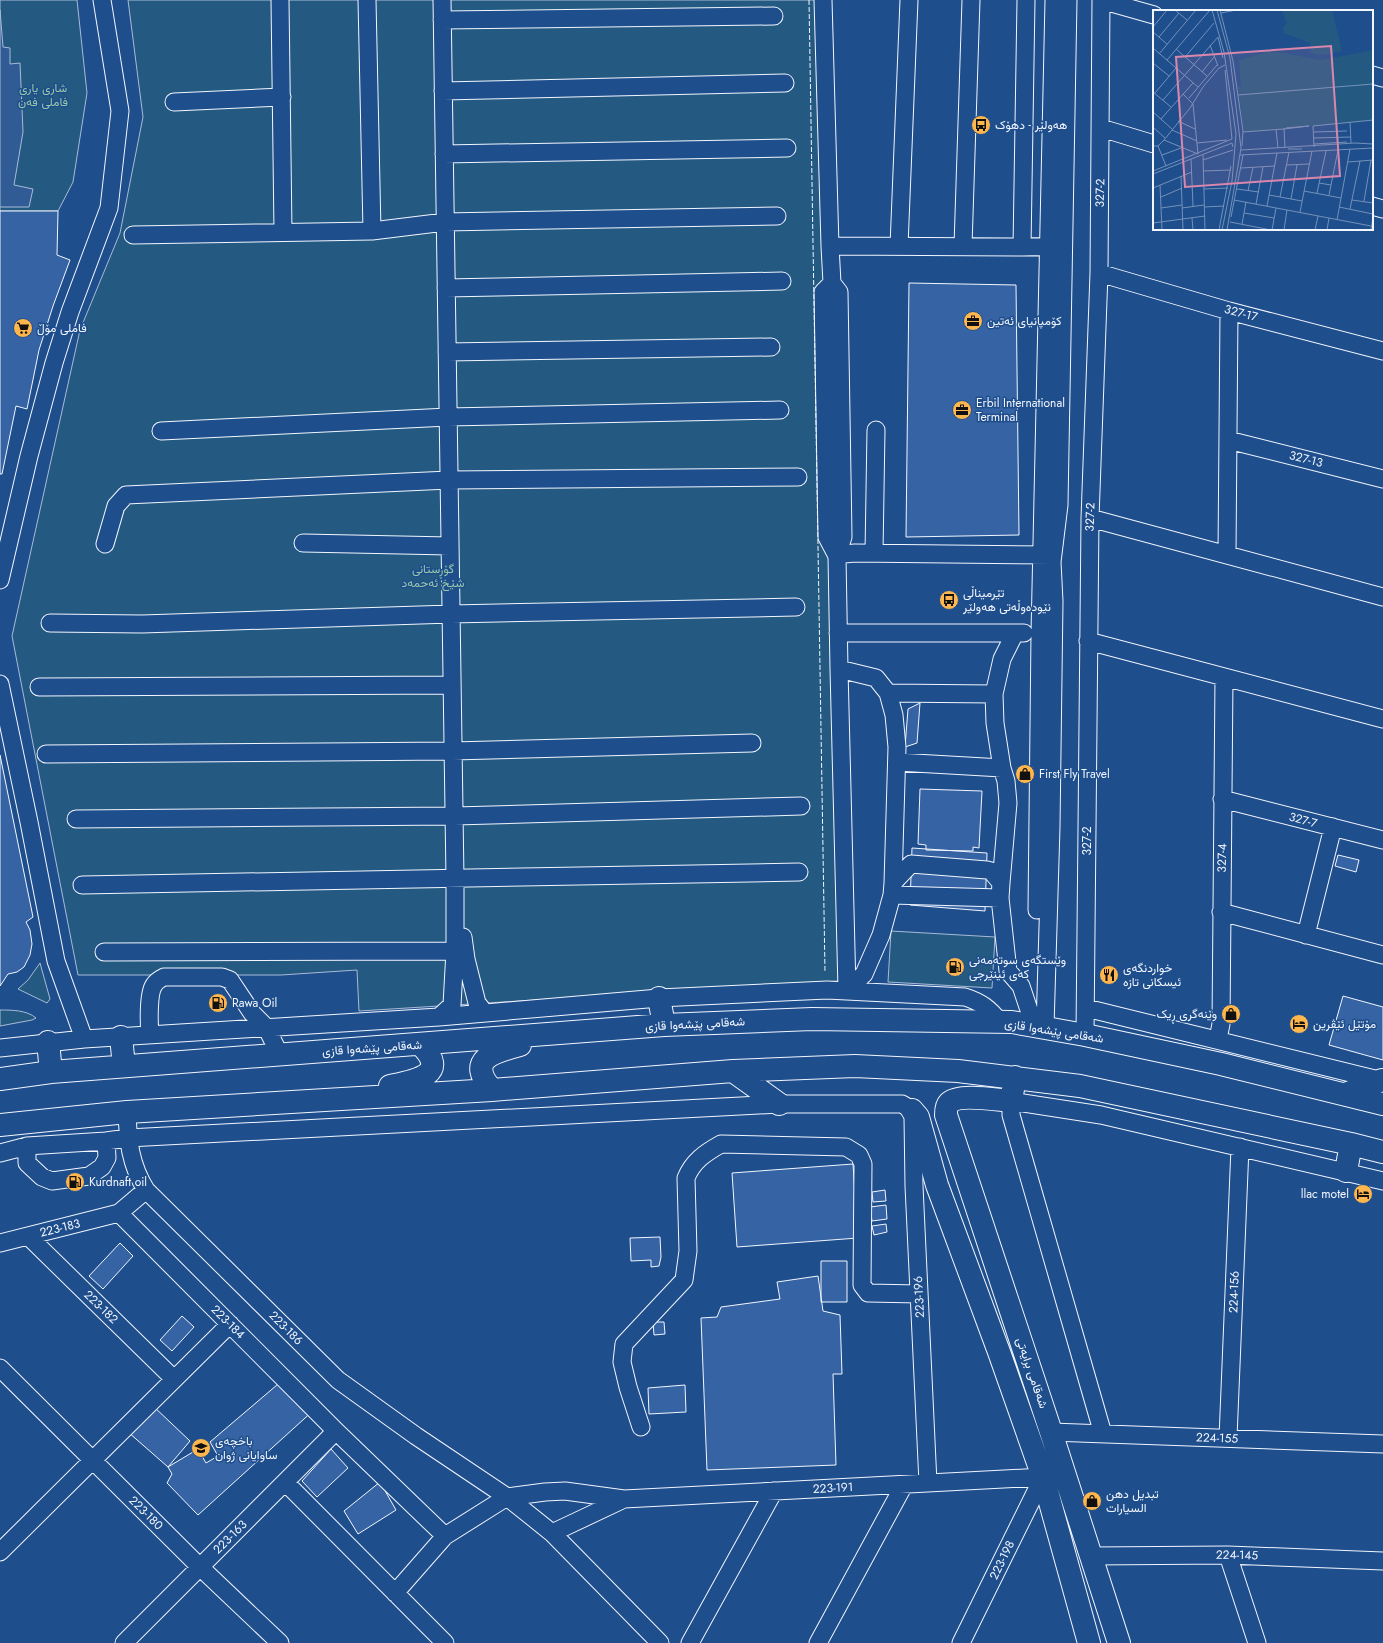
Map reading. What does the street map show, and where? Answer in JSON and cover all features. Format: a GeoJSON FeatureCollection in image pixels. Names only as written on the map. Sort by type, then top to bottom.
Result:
{"type":"FeatureCollection","features":[{"type":"Feature","properties":{"kind":"main road"},"geometry":{"type":"LineString","coordinates":[[659,998],[664,1025]]}},
{"type":"Feature","properties":{"kind":"main road","name":"شەقامی پێشەوا قازی"},"geometry":{"type":"LineString","coordinates":[[0,1079],[51,1072],[279,1053],[421,1045],[664,1025],[812,1019],[1012,1022],[1085,1035],[1221,1064],[1383,1104]]}},
{"type":"Feature","properties":{"kind":"main road"},"geometry":{"type":"LineString","coordinates":[[492,1090],[486,1083],[482,1074],[482,1065],[485,1058],[496,1052],[566,1034]]}},
{"type":"Feature","properties":{"kind":"main road"},"geometry":{"type":"LineString","coordinates":[[121,1037],[124,1066]]}},
{"type":"Feature","properties":{"kind":"main road"},"geometry":{"type":"LineString","coordinates":[[48,1042],[51,1072]]}},
{"type":"Feature","properties":{"kind":"main road"},"geometry":{"type":"LineString","coordinates":[[330,1100],[415,1080],[428,1075],[432,1067],[432,1060],[428,1051],[421,1045]]}},
{"type":"Feature","properties":{"kind":"main road"},"geometry":{"type":"LineString","coordinates":[[0,1125],[127,1112],[492,1090],[733,1071],[855,1066],[958,1071],[1080,1086],[1383,1152]]}},
{"type":"Feature","properties":{"kind":"main road"},"geometry":{"type":"LineString","coordinates":[[733,1071],[779,1104]]}},
{"type":"Feature","properties":{"kind":"main road"},"geometry":{"type":"LineString","coordinates":[[1011,1101],[1015,1077]]}},
{"type":"Feature","properties":{"kind":"main road"},"geometry":{"type":"LineString","coordinates":[[1345,1094],[1382,1081]]}},
{"type":"Feature","properties":{"kind":"main road","name":"شەقامی برایەتی"},"geometry":{"type":"LineString","coordinates":[[1011,1101],[966,1098],[956,1100],[949,1103],[946,1109],[946,1115],[1119,1643]]}},
{"type":"Feature","properties":{"kind":"main road","name":"شەقامی برایەتی"},"geometry":{"type":"LineString","coordinates":[[912,1110],[918,1117],[937,1185],[999,1352],[1042,1477],[1089,1643]]}},
{"type":"Feature","properties":{"kind":"main road"},"geometry":{"type":"LineString","coordinates":[[1346,1171],[1351,1144]]}},
{"type":"Feature","properties":{"kind":"main road"},"geometry":{"type":"LineString","coordinates":[[999,1352],[1020,1340]]}},
{"type":"Feature","properties":{"kind":"street"},"geometry":{"type":"LineString","coordinates":[[0,580],[29,456],[54,363],[73,304],[109,208],[120,111],[102,0]]}},
{"type":"Feature","properties":{"kind":"street"},"geometry":{"type":"LineString","coordinates":[[280,0],[283,232]]}},
{"type":"Feature","properties":{"kind":"street"},"geometry":{"type":"LineString","coordinates":[[367,0],[372,231]]}},
{"type":"Feature","properties":{"kind":"street"},"geometry":{"type":"LineString","coordinates":[[439,1017],[452,1005],[455,951],[455,816],[442,0]]}},
{"type":"Feature","properties":{"kind":"street"},"geometry":{"type":"LineString","coordinates":[[823,0],[832,283],[823,292],[827,537],[838,556],[838,632],[847,990]]}},
{"type":"Feature","properties":{"kind":"street"},"geometry":{"type":"LineString","coordinates":[[899,246],[909,0]]}},
{"type":"Feature","properties":{"kind":"street"},"geometry":{"type":"LineString","coordinates":[[963,246],[971,0]]}},
{"type":"Feature","properties":{"kind":"street"},"geometry":{"type":"LineString","coordinates":[[1022,247],[1026,0]]}},
{"type":"Feature","properties":{"kind":"street"},"geometry":{"type":"LineString","coordinates":[[1054,0],[1056,246]]}},
{"type":"Feature","properties":{"kind":"street"},"geometry":{"type":"LineString","coordinates":[[1040,1026],[1052,827],[1047,633],[1047,555],[1056,246],[1068,0]]}},
{"type":"Feature","properties":{"kind":"street"},"geometry":{"type":"LineString","coordinates":[[1101,0],[1153,15]]}},
{"type":"Feature","properties":{"kind":"street","name":"327-2"},"geometry":{"type":"LineString","coordinates":[[1085,1035],[1088,640],[1090,518],[1099,273],[1101,0]]}},
{"type":"Feature","properties":{"kind":"street"},"geometry":{"type":"LineString","coordinates":[[442,20],[774,16]]}},
{"type":"Feature","properties":{"kind":"street"},"geometry":{"type":"LineString","coordinates":[[1373,75],[1383,78]]}},
{"type":"Feature","properties":{"kind":"street"},"geometry":{"type":"LineString","coordinates":[[443,91],[785,83]]}},
{"type":"Feature","properties":{"kind":"street"},"geometry":{"type":"LineString","coordinates":[[174,102],[282,97]]}},
{"type":"Feature","properties":{"kind":"street"},"geometry":{"type":"LineString","coordinates":[[1101,128],[1153,144]]}},
{"type":"Feature","properties":{"kind":"street"},"geometry":{"type":"LineString","coordinates":[[444,154],[787,148]]}},
{"type":"Feature","properties":{"kind":"street"},"geometry":{"type":"LineString","coordinates":[[1373,206],[1383,209]]}},
{"type":"Feature","properties":{"kind":"street"},"geometry":{"type":"LineString","coordinates":[[133,235],[372,231],[445,222],[777,216]]}},
{"type":"Feature","properties":{"kind":"street"},"geometry":{"type":"LineString","coordinates":[[830,246],[1056,246]]}},
{"type":"Feature","properties":{"kind":"street","name":"327-17"},"geometry":{"type":"LineString","coordinates":[[1099,273],[1229,311],[1383,351]]}},
{"type":"Feature","properties":{"kind":"street"},"geometry":{"type":"LineString","coordinates":[[446,288],[782,281]]}},
{"type":"Feature","properties":{"kind":"street"},"geometry":{"type":"LineString","coordinates":[[1227,555],[1229,311]]}},
{"type":"Feature","properties":{"kind":"street"},"geometry":{"type":"LineString","coordinates":[[447,352],[771,347]]}},
{"type":"Feature","properties":{"kind":"street"},"geometry":{"type":"LineString","coordinates":[[161,431],[448,417],[780,410]]}},
{"type":"Feature","properties":{"kind":"street"},"geometry":{"type":"LineString","coordinates":[[874,553],[876,430]]}},
{"type":"Feature","properties":{"kind":"street","name":"327-13"},"geometry":{"type":"LineString","coordinates":[[1228,440],[1383,479]]}},
{"type":"Feature","properties":{"kind":"street"},"geometry":{"type":"LineString","coordinates":[[105,544],[116,506],[126,495],[449,480],[798,477]]}},
{"type":"Feature","properties":{"kind":"street"},"geometry":{"type":"LineString","coordinates":[[1090,518],[1383,597]]}},
{"type":"Feature","properties":{"kind":"street"},"geometry":{"type":"LineString","coordinates":[[303,543],[450,546]]}},
{"type":"Feature","properties":{"kind":"street"},"geometry":{"type":"LineString","coordinates":[[838,556],[844,554],[874,553],[1047,555]]}},
{"type":"Feature","properties":{"kind":"street"},"geometry":{"type":"LineString","coordinates":[[50,623],[142,624],[451,614],[796,607]]}},
{"type":"Feature","properties":{"kind":"street"},"geometry":{"type":"LineString","coordinates":[[838,632],[1047,633]]}},
{"type":"Feature","properties":{"kind":"street"},"geometry":{"type":"LineString","coordinates":[[1015,633],[1002,659],[994,694],[995,723],[1002,768],[1006,781],[1008,803],[1001,891],[1008,971],[1021,986],[1040,1026]]}},
{"type":"Feature","properties":{"kind":"street"},"geometry":{"type":"LineString","coordinates":[[1088,640],[1383,719]]}},
{"type":"Feature","properties":{"kind":"street"},"geometry":{"type":"LineString","coordinates":[[839,669],[876,678],[888,693],[894,715],[897,747],[893,889],[881,935],[864,974],[847,990]]}},
{"type":"Feature","properties":{"kind":"street","name":"327-4"},"geometry":{"type":"LineString","coordinates":[[1218,1039],[1221,1024],[1224,677]]}},
{"type":"Feature","properties":{"kind":"street"},"geometry":{"type":"LineString","coordinates":[[0,684],[56,961],[84,1039]]}},
{"type":"Feature","properties":{"kind":"street"},"geometry":{"type":"LineString","coordinates":[[39,687],[452,685]]}},
{"type":"Feature","properties":{"kind":"street"},"geometry":{"type":"LineString","coordinates":[[888,693],[994,694]]}},
{"type":"Feature","properties":{"kind":"street"},"geometry":{"type":"LineString","coordinates":[[46,754],[454,751],[752,743]]}},
{"type":"Feature","properties":{"kind":"street"},"geometry":{"type":"LineString","coordinates":[[897,762],[1002,768]]}},
{"type":"Feature","properties":{"kind":"street","name":"327-7"},"geometry":{"type":"LineString","coordinates":[[1222,799],[1383,840]]}},
{"type":"Feature","properties":{"kind":"street"},"geometry":{"type":"LineString","coordinates":[[76,819],[455,816],[801,806]]}},
{"type":"Feature","properties":{"kind":"street"},"geometry":{"type":"LineString","coordinates":[[1306,935],[1333,827]]}},
{"type":"Feature","properties":{"kind":"street"},"geometry":{"type":"LineString","coordinates":[[893,889],[911,864],[991,871],[1001,891]]}},
{"type":"Feature","properties":{"kind":"street"},"geometry":{"type":"LineString","coordinates":[[82,885],[799,872]]}},
{"type":"Feature","properties":{"kind":"street"},"geometry":{"type":"LineString","coordinates":[[455,879],[466,959],[477,1003],[485,1013]]}},
{"type":"Feature","properties":{"kind":"street"},"geometry":{"type":"LineString","coordinates":[[893,889],[1001,891]]}},
{"type":"Feature","properties":{"kind":"street"},"geometry":{"type":"LineString","coordinates":[[1221,912],[1383,955]]}},
{"type":"Feature","properties":{"kind":"street"},"geometry":{"type":"LineString","coordinates":[[104,952],[455,951]]}},
{"type":"Feature","properties":{"kind":"street"},"geometry":{"type":"LineString","coordinates":[[150,1035],[149,1024],[153,986],[158,980],[164,977],[222,977],[230,980],[252,1013],[266,1027],[279,1053]]}},
{"type":"Feature","properties":{"kind":"street"},"geometry":{"type":"LineString","coordinates":[[0,1048],[84,1039],[439,1017],[659,998],[847,990],[965,997],[983,1004],[992,1011],[1000,1022]]}},
{"type":"Feature","properties":{"kind":"street"},"geometry":{"type":"LineString","coordinates":[[1086,1008],[1218,1039],[1382,1081]]}},
{"type":"Feature","properties":{"kind":"street"},"geometry":{"type":"LineString","coordinates":[[1103,1434],[1011,1115],[1011,1101],[1101,1115],[1346,1171],[1383,1181]]}},
{"type":"Feature","properties":{"kind":"street"},"geometry":{"type":"LineString","coordinates":[[0,1153],[27,1146],[106,1141],[128,1138],[779,1104],[902,1104],[912,1110]]}},
{"type":"Feature","properties":{"kind":"street","name":"223-196"},"geometry":{"type":"LineString","coordinates":[[912,1110],[928,1483]]}},
{"type":"Feature","properties":{"kind":"street","name":"223-186"},"geometry":{"type":"LineString","coordinates":[[127,1112],[128,1138],[134,1166],[146,1190],[338,1380],[416,1436],[507,1498],[552,1533],[660,1643]]}},
{"type":"Feature","properties":{"kind":"street"},"geometry":{"type":"LineString","coordinates":[[27,1146],[27,1163],[42,1177],[52,1181],[89,1176],[102,1168],[108,1158],[106,1141]]}},
{"type":"Feature","properties":{"kind":"street"},"geometry":{"type":"LineString","coordinates":[[641,1426],[628,1387],[622,1362],[624,1344],[684,1280],[688,1252],[686,1178],[690,1167],[700,1157],[721,1144],[846,1147],[859,1155],[863,1164],[862,1285],[868,1293],[919,1294]]}},
{"type":"Feature","properties":{"kind":"street","name":"224-156"},"geometry":{"type":"LineString","coordinates":[[1228,1438],[1240,1147]]}},
{"type":"Feature","properties":{"kind":"street"},"geometry":{"type":"LineString","coordinates":[[119,1213],[146,1190]]}},
{"type":"Feature","properties":{"kind":"street","name":"223-183"},"geometry":{"type":"LineString","coordinates":[[0,1243],[119,1213]]}},
{"type":"Feature","properties":{"kind":"street","name":"223-184"},"geometry":{"type":"LineString","coordinates":[[119,1213],[336,1430],[445,1536]]}},
{"type":"Feature","properties":{"kind":"street","name":"223-182"},"geometry":{"type":"LineString","coordinates":[[28,1236],[174,1379]]}},
{"type":"Feature","properties":{"kind":"street"},"geometry":{"type":"LineString","coordinates":[[3,1544],[92,1460],[230,1324]]}},
{"type":"Feature","properties":{"kind":"street"},"geometry":{"type":"LineString","coordinates":[[0,1368],[92,1460]]}},
{"type":"Feature","properties":{"kind":"street","name":"223-163"},"geometry":{"type":"LineString","coordinates":[[124,1643],[336,1430]]}},
{"type":"Feature","properties":{"kind":"street","name":"224-155"},"geometry":{"type":"LineString","coordinates":[[1051,1432],[1383,1444]]}},
{"type":"Feature","properties":{"kind":"street","name":"223-180"},"geometry":{"type":"LineString","coordinates":[[92,1460],[200,1567],[280,1643]]}},
{"type":"Feature","properties":{"kind":"street","name":"223-191"},"geometry":{"type":"LineString","coordinates":[[624,1499],[1042,1477]]}},
{"type":"Feature","properties":{"kind":"street","name":"223-198"},"geometry":{"type":"LineString","coordinates":[[962,1642],[1042,1477]]}},
{"type":"Feature","properties":{"kind":"street"},"geometry":{"type":"LineString","coordinates":[[285,1482],[445,1643]]}},
{"type":"Feature","properties":{"kind":"street"},"geometry":{"type":"LineString","coordinates":[[818,1643],[904,1484]]}},
{"type":"Feature","properties":{"kind":"street"},"geometry":{"type":"LineString","coordinates":[[395,1593],[445,1536],[507,1498],[545,1492],[564,1491],[624,1499]]}},
{"type":"Feature","properties":{"kind":"street"},"geometry":{"type":"LineString","coordinates":[[690,1643],[774,1491]]}},
{"type":"Feature","properties":{"kind":"street"},"geometry":{"type":"LineString","coordinates":[[552,1533],[624,1499]]}},
{"type":"Feature","properties":{"kind":"street"},"geometry":{"type":"LineString","coordinates":[[1228,1555],[1257,1643]]}},
{"type":"Feature","properties":{"kind":"street","name":"224-145"},"geometry":{"type":"LineString","coordinates":[[1091,1556],[1228,1555],[1383,1561]]}},
{"type":"Feature","properties":{"kind":"green space","name":"شاری یاری فاملی فەن"},"geometry":{"type":"Polygon","coordinates":[[[0,0],[77,0],[87,93],[73,182],[58,211],[0,211],[0,0]]]}},
{"type":"Feature","properties":{"kind":"green space","name":"گۆڕستانی شێخ ئەحمەد"},"geometry":{"type":"Polygon","coordinates":[[[128,0],[822,0],[839,981],[359,1011],[357,970],[281,975],[78,975],[12,636],[80,330],[120,233],[143,117],[128,0]]]}},
{"type":"Feature","properties":{"kind":"green space"},"geometry":{"type":"Polygon","coordinates":[[[891,931],[995,937],[992,988],[888,982],[891,931]]]}},
{"type":"Feature","properties":{"kind":"green space"},"geometry":{"type":"Polygon","coordinates":[[[40,963],[50,999],[47,1003],[18,989],[28,980],[40,963]]]}},
{"type":"Feature","properties":{"kind":"green space"},"geometry":{"type":"Polygon","coordinates":[[[0,1010],[24,1012],[36,1018],[0,1026],[0,1010]]]}},
{"type":"Feature","properties":{"kind":"shaded area"},"geometry":{"type":"Polygon","coordinates":[[[0,10],[3,47],[10,48],[10,64],[20,63],[23,132],[14,185],[33,189],[29,207],[0,207],[0,10]]]}},
{"type":"Feature","properties":{"kind":"building","name":"فاملی مۆڵ"},"geometry":{"type":"Polygon","coordinates":[[[0,211],[58,211],[57,255],[70,260],[39,350],[27,409],[16,406],[2,474],[0,474],[0,211]]]}},
{"type":"Feature","properties":{"kind":"building","name":"Erbil International Terminal"},"geometry":{"type":"Polygon","coordinates":[[[909,283],[1016,285],[1019,535],[906,537],[909,283]]]}},
{"type":"Feature","properties":{"kind":"building"},"geometry":{"type":"Polygon","coordinates":[[[920,703],[917,743],[905,747],[908,709],[920,703]]]}},
{"type":"Feature","properties":{"kind":"building"},"geometry":{"type":"Polygon","coordinates":[[[0,755],[33,917],[26,922],[30,930],[32,944],[30,955],[24,967],[17,972],[8,974],[0,986],[0,755]]]}},
{"type":"Feature","properties":{"kind":"building"},"geometry":{"type":"Polygon","coordinates":[[[920,789],[982,791],[979,848],[973,847],[973,851],[926,850],[926,845],[918,844],[920,789]]]}},
{"type":"Feature","properties":{"kind":"building"},"geometry":{"type":"Polygon","coordinates":[[[912,848],[987,853],[985,911],[910,905],[912,848]]]}},
{"type":"Feature","properties":{"kind":"building"},"geometry":{"type":"Polygon","coordinates":[[[1338,855],[1359,860],[1356,872],[1335,866],[1338,855]]]}},
{"type":"Feature","properties":{"kind":"building"},"geometry":{"type":"Polygon","coordinates":[[[1343,996],[1383,1007],[1383,1060],[1329,1045],[1343,996]]]}},
{"type":"Feature","properties":{"kind":"building"},"geometry":{"type":"Polygon","coordinates":[[[853,1164],[858,1238],[737,1247],[732,1173],[853,1164]]]}},
{"type":"Feature","properties":{"kind":"building"},"geometry":{"type":"Polygon","coordinates":[[[885,1190],[886,1201],[873,1202],[872,1192],[885,1190]]]}},
{"type":"Feature","properties":{"kind":"building"},"geometry":{"type":"Polygon","coordinates":[[[886,1205],[887,1219],[872,1221],[870,1207],[886,1205]]]}},
{"type":"Feature","properties":{"kind":"building"},"geometry":{"type":"Polygon","coordinates":[[[886,1224],[887,1232],[874,1235],[872,1226],[886,1224]]]}},
{"type":"Feature","properties":{"kind":"building"},"geometry":{"type":"Polygon","coordinates":[[[660,1237],[661,1257],[659,1266],[651,1267],[651,1260],[631,1261],[630,1238],[660,1237]]]}},
{"type":"Feature","properties":{"kind":"building"},"geometry":{"type":"Polygon","coordinates":[[[120,1243],[133,1256],[103,1289],[89,1276],[120,1243]]]}},
{"type":"Feature","properties":{"kind":"building"},"geometry":{"type":"Polygon","coordinates":[[[821,1261],[847,1261],[847,1302],[821,1302],[821,1261]]]}},
{"type":"Feature","properties":{"kind":"building"},"geometry":{"type":"Polygon","coordinates":[[[818,1276],[823,1311],[840,1315],[842,1374],[833,1374],[836,1465],[707,1470],[701,1318],[717,1317],[721,1307],[780,1299],[777,1282],[818,1276]]]}},
{"type":"Feature","properties":{"kind":"building"},"geometry":{"type":"Polygon","coordinates":[[[182,1316],[194,1327],[172,1351],[160,1340],[182,1316]]]}},
{"type":"Feature","properties":{"kind":"building"},"geometry":{"type":"Polygon","coordinates":[[[653,1322],[664,1322],[665,1334],[654,1335],[653,1322]]]}},
{"type":"Feature","properties":{"kind":"building"},"geometry":{"type":"Polygon","coordinates":[[[284,1379],[315,1409],[198,1515],[167,1483],[172,1474],[168,1467],[198,1449],[206,1463],[218,1456],[210,1442],[284,1379]]]}},
{"type":"Feature","properties":{"kind":"building"},"geometry":{"type":"Polygon","coordinates":[[[685,1385],[686,1412],[649,1414],[648,1388],[685,1385]]]}},
{"type":"Feature","properties":{"kind":"building"},"geometry":{"type":"Polygon","coordinates":[[[152,1405],[190,1441],[168,1467],[128,1432],[152,1405]]]}},
{"type":"Feature","properties":{"kind":"building"},"geometry":{"type":"Polygon","coordinates":[[[331,1449],[348,1468],[317,1497],[302,1481],[331,1449]]]}},
{"type":"Feature","properties":{"kind":"building"},"geometry":{"type":"Polygon","coordinates":[[[380,1482],[396,1510],[358,1534],[344,1511],[380,1482]]]}},
{"type":"Feature","properties":{"kind":"fence"},"geometry":{"type":"LineString","coordinates":[[809,0],[825,972]]}},
{"type":"Feature","properties":{"kind":"place","name":"هەولێر - دهۆک"},"geometry":{"type":"Point","coordinates":[981,125]}},
{"type":"Feature","properties":{"kind":"place","name":"کۆمپانیای ئەتین"},"geometry":{"type":"Point","coordinates":[973,321]}},
{"type":"Feature","properties":{"kind":"place","name":"فاملی مۆڵ"},"geometry":{"type":"Point","coordinates":[23,328]}},
{"type":"Feature","properties":{"kind":"place","name":"Erbil International Terminal"},"geometry":{"type":"Point","coordinates":[962,410]}},
{"type":"Feature","properties":{"kind":"place","name":"تێرمیناڵی نێودەوڵەتی هەولێر"},"geometry":{"type":"Point","coordinates":[949,600]}},
{"type":"Feature","properties":{"kind":"place","name":"First Fly Travel"},"geometry":{"type":"Point","coordinates":[1025,774]}},
{"type":"Feature","properties":{"kind":"place","name":"وێستگەی سوتەمەنی کەی ئینێرجی"},"geometry":{"type":"Point","coordinates":[955,967]}},
{"type":"Feature","properties":{"kind":"place","name":"خواردنگەی ئیسکانی تازە"},"geometry":{"type":"Point","coordinates":[1109,975]}},
{"type":"Feature","properties":{"kind":"place","name":"Rawa Oil"},"geometry":{"type":"Point","coordinates":[218,1003]}},
{"type":"Feature","properties":{"kind":"place","name":"وێنەگری ڕیک"},"geometry":{"type":"Point","coordinates":[1231,1014]}},
{"type":"Feature","properties":{"kind":"place","name":"مۆتێل ئێڤرین"},"geometry":{"type":"Point","coordinates":[1299,1024]}},
{"type":"Feature","properties":{"kind":"place","name":"Kurdnaft oil"},"geometry":{"type":"Point","coordinates":[75,1182]}},
{"type":"Feature","properties":{"kind":"place","name":"llac motel"},"geometry":{"type":"Point","coordinates":[1363,1194]}},
{"type":"Feature","properties":{"kind":"place","name":"باخچەی ساوایانی ژوان"},"geometry":{"type":"Point","coordinates":[201,1448]}},
{"type":"Feature","properties":{"kind":"place","name":"تبديل دهن السيارات"},"geometry":{"type":"Point","coordinates":[1092,1501]}}]}
